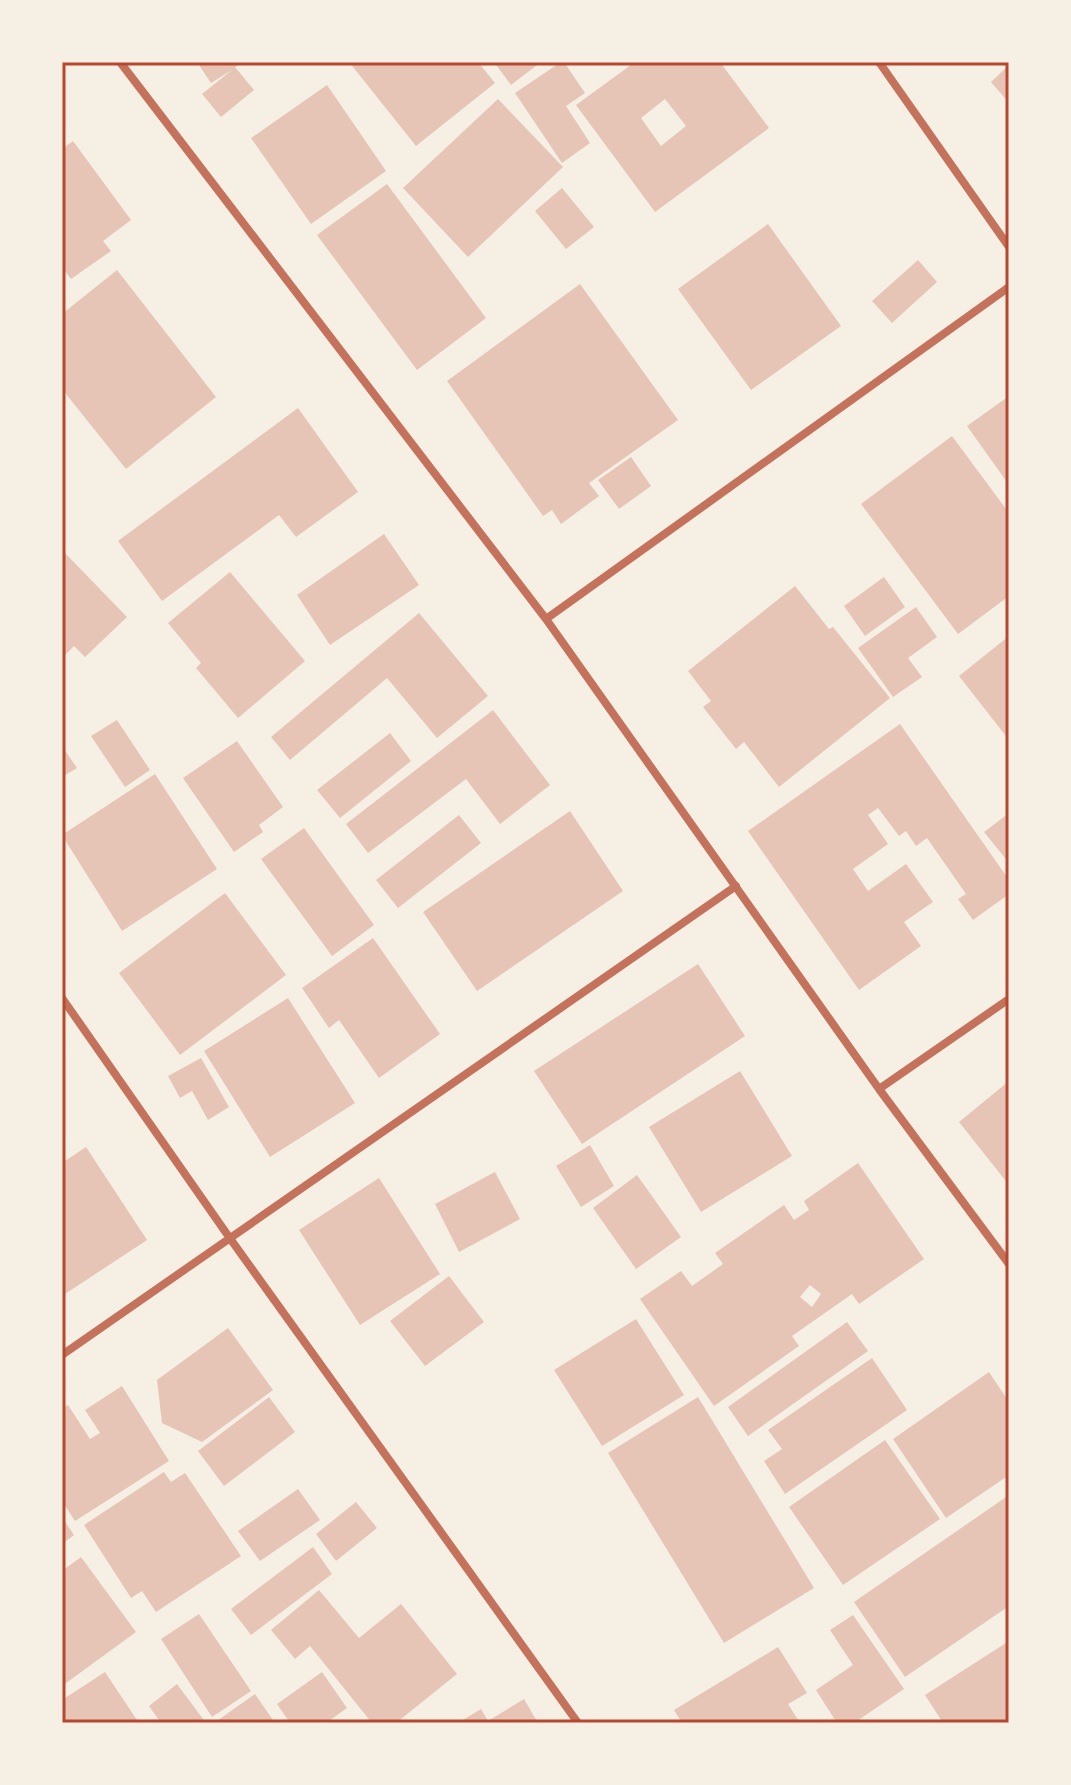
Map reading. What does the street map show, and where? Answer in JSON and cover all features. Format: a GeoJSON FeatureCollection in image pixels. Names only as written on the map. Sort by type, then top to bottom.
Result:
{"type":"FeatureCollection","features":[{"type":"Feature","properties":{"kind":"street"},"geometry":{"type":"LineString","coordinates":[[120,62],[546,619],[879,1089],[1009,1264]]}},
{"type":"Feature","properties":{"kind":"street"},"geometry":{"type":"LineString","coordinates":[[879,62],[1009,247]]}},
{"type":"Feature","properties":{"kind":"street"},"geometry":{"type":"LineString","coordinates":[[546,619],[1009,287]]}},
{"type":"Feature","properties":{"kind":"street"},"geometry":{"type":"LineString","coordinates":[[62,1355],[736,886]]}},
{"type":"Feature","properties":{"kind":"street"},"geometry":{"type":"LineString","coordinates":[[62,998],[229,1237],[578,1723]]}},
{"type":"Feature","properties":{"kind":"street"},"geometry":{"type":"LineString","coordinates":[[879,1089],[1009,999]]}},
{"type":"Feature","properties":{"kind":"building"},"geometry":{"type":"Polygon","coordinates":[[[197,62],[243,62],[235,67],[254,90],[221,117],[202,94],[232,70],[211,83],[197,62]]]}},
{"type":"Feature","properties":{"kind":"building"},"geometry":{"type":"Polygon","coordinates":[[[349,62],[478,62],[495,83],[416,146],[349,62]]]}},
{"type":"Feature","properties":{"kind":"building"},"geometry":{"type":"Polygon","coordinates":[[[494,62],[534,62],[537,65],[511,85],[494,62]]]}},
{"type":"Feature","properties":{"kind":"building"},"geometry":{"type":"Polygon","coordinates":[[[561,62],[585,93],[566,106],[590,143],[562,163],[515,93],[561,62]]]}},
{"type":"Feature","properties":{"kind":"building"},"geometry":{"type":"Polygon","coordinates":[[[635,62],[720,62],[769,128],[655,212],[576,105],[635,62]],[[665,99],[641,118],[661,146],[686,126],[665,99]]]}},
{"type":"Feature","properties":{"kind":"building"},"geometry":{"type":"Polygon","coordinates":[[[1009,65],[1009,103],[991,82],[1009,65]]]}},
{"type":"Feature","properties":{"kind":"building"},"geometry":{"type":"Polygon","coordinates":[[[327,85],[386,171],[311,224],[251,138],[327,85]]]}},
{"type":"Feature","properties":{"kind":"building"},"geometry":{"type":"Polygon","coordinates":[[[498,99],[563,167],[468,257],[403,188],[498,99]]]}},
{"type":"Feature","properties":{"kind":"building"},"geometry":{"type":"Polygon","coordinates":[[[73,141],[131,220],[103,241],[111,251],[71,279],[62,267],[62,149],[73,141]]]}},
{"type":"Feature","properties":{"kind":"building"},"geometry":{"type":"Polygon","coordinates":[[[387,184],[486,318],[417,370],[317,235],[387,184]]]}},
{"type":"Feature","properties":{"kind":"building"},"geometry":{"type":"Polygon","coordinates":[[[562,188],[594,227],[566,249],[535,211],[562,188]]]}},
{"type":"Feature","properties":{"kind":"building"},"geometry":{"type":"Polygon","coordinates":[[[768,224],[841,326],[751,390],[678,289],[768,224]]]}},
{"type":"Feature","properties":{"kind":"building"},"geometry":{"type":"Polygon","coordinates":[[[918,260],[937,282],[892,323],[872,301],[918,260]]]}},
{"type":"Feature","properties":{"kind":"building"},"geometry":{"type":"Polygon","coordinates":[[[117,270],[216,397],[126,469],[62,389],[62,314],[117,270]]]}},
{"type":"Feature","properties":{"kind":"building"},"geometry":{"type":"Polygon","coordinates":[[[580,284],[678,420],[589,483],[599,496],[561,524],[552,510],[543,516],[447,381],[580,284]]]}},
{"type":"Feature","properties":{"kind":"building"},"geometry":{"type":"Polygon","coordinates":[[[1009,396],[1009,485],[967,426],[1009,396]]]}},
{"type":"Feature","properties":{"kind":"building"},"geometry":{"type":"Polygon","coordinates":[[[298,408],[358,492],[296,537],[279,515],[162,601],[118,541],[298,408]]]}},
{"type":"Feature","properties":{"kind":"building"},"geometry":{"type":"Polygon","coordinates":[[[952,436],[1009,513],[1009,596],[958,634],[861,504],[952,436]]]}},
{"type":"Feature","properties":{"kind":"building"},"geometry":{"type":"Polygon","coordinates":[[[631,457],[651,486],[619,509],[598,480],[631,457]]]}},
{"type":"Feature","properties":{"kind":"building"},"geometry":{"type":"Polygon","coordinates":[[[384,534],[419,585],[330,645],[297,595],[384,534]]]}},
{"type":"Feature","properties":{"kind":"building"},"geometry":{"type":"Polygon","coordinates":[[[62,550],[127,617],[85,657],[74,646],[62,658],[62,550]]]}},
{"type":"Feature","properties":{"kind":"building"},"geometry":{"type":"Polygon","coordinates":[[[230,572],[305,661],[238,718],[196,668],[201,663],[168,623],[230,572]]]}},
{"type":"Feature","properties":{"kind":"building"},"geometry":{"type":"Polygon","coordinates":[[[884,577],[905,607],[865,636],[844,606],[884,577]]]}},
{"type":"Feature","properties":{"kind":"building"},"geometry":{"type":"Polygon","coordinates":[[[795,586],[829,629],[833,627],[890,698],[779,787],[744,742],[736,749],[703,707],[711,701],[688,671],[795,586]]]}},
{"type":"Feature","properties":{"kind":"building"},"geometry":{"type":"Polygon","coordinates":[[[916,607],[937,637],[908,658],[922,677],[893,697],[858,648],[916,607]]]}},
{"type":"Feature","properties":{"kind":"building"},"geometry":{"type":"Polygon","coordinates":[[[419,613],[488,696],[437,738],[387,678],[290,760],[271,737],[419,613]]]}},
{"type":"Feature","properties":{"kind":"building"},"geometry":{"type":"Polygon","coordinates":[[[1009,636],[1009,740],[959,676],[1009,636]]]}},
{"type":"Feature","properties":{"kind":"building"},"geometry":{"type":"Polygon","coordinates":[[[493,710],[550,785],[500,824],[466,779],[368,853],[346,824],[493,710]]]}},
{"type":"Feature","properties":{"kind":"building"},"geometry":{"type":"Polygon","coordinates":[[[117,720],[150,770],[125,787],[91,736],[117,720]]]}},
{"type":"Feature","properties":{"kind":"building"},"geometry":{"type":"Polygon","coordinates":[[[900,724],[1009,880],[1009,894],[973,920],[958,899],[966,894],[927,838],[916,846],[906,831],[899,836],[878,808],[868,815],[888,844],[853,869],[868,891],[906,864],[933,902],[904,922],[921,946],[859,990],[748,831],[900,724]]]}},
{"type":"Feature","properties":{"kind":"building"},"geometry":{"type":"Polygon","coordinates":[[[390,733],[411,761],[340,818],[317,790],[390,733]]]}},
{"type":"Feature","properties":{"kind":"building"},"geometry":{"type":"Polygon","coordinates":[[[237,741],[283,807],[259,825],[263,832],[234,852],[183,778],[237,741]]]}},
{"type":"Feature","properties":{"kind":"building"},"geometry":{"type":"Polygon","coordinates":[[[62,746],[77,768],[62,777],[62,746]]]}},
{"type":"Feature","properties":{"kind":"building"},"geometry":{"type":"Polygon","coordinates":[[[155,774],[217,869],[122,931],[62,835],[155,774]]]}},
{"type":"Feature","properties":{"kind":"building"},"geometry":{"type":"Polygon","coordinates":[[[570,811],[623,891],[477,991],[423,912],[570,811]]]}},
{"type":"Feature","properties":{"kind":"building"},"geometry":{"type":"Polygon","coordinates":[[[1009,813],[1009,863],[984,832],[1009,813]]]}},
{"type":"Feature","properties":{"kind":"building"},"geometry":{"type":"Polygon","coordinates":[[[459,815],[481,843],[398,908],[376,880],[459,815]]]}},
{"type":"Feature","properties":{"kind":"building"},"geometry":{"type":"Polygon","coordinates":[[[304,828],[374,925],[332,956],[261,859],[304,828]]]}},
{"type":"Feature","properties":{"kind":"building"},"geometry":{"type":"Polygon","coordinates":[[[225,893],[286,975],[180,1055],[119,973],[225,893]]]}},
{"type":"Feature","properties":{"kind":"building"},"geometry":{"type":"Polygon","coordinates":[[[373,938],[440,1034],[379,1078],[339,1020],[329,1028],[302,988],[373,938]]]}},
{"type":"Feature","properties":{"kind":"building"},"geometry":{"type":"Polygon","coordinates":[[[698,964],[745,1036],[582,1144],[534,1071],[698,964]]]}},
{"type":"Feature","properties":{"kind":"building"},"geometry":{"type":"Polygon","coordinates":[[[288,998],[355,1103],[270,1157],[204,1051],[288,998]]]}},
{"type":"Feature","properties":{"kind":"building"},"geometry":{"type":"Polygon","coordinates":[[[201,1058],[229,1107],[208,1120],[192,1091],[180,1098],[168,1076],[201,1058]]]}},
{"type":"Feature","properties":{"kind":"building"},"geometry":{"type":"Polygon","coordinates":[[[740,1071],[792,1156],[701,1212],[649,1127],[740,1071]]]}},
{"type":"Feature","properties":{"kind":"building"},"geometry":{"type":"Polygon","coordinates":[[[1009,1081],[1009,1185],[959,1122],[1009,1081]]]}},
{"type":"Feature","properties":{"kind":"building"},"geometry":{"type":"Polygon","coordinates":[[[590,1145],[614,1186],[581,1207],[556,1166],[590,1145]]]}},
{"type":"Feature","properties":{"kind":"building"},"geometry":{"type":"Polygon","coordinates":[[[86,1147],[147,1240],[62,1296],[62,1163],[86,1147]]]}},
{"type":"Feature","properties":{"kind":"building"},"geometry":{"type":"Polygon","coordinates":[[[858,1163],[924,1259],[859,1304],[852,1294],[792,1336],[799,1346],[714,1406],[640,1299],[681,1271],[692,1286],[723,1264],[715,1253],[784,1205],[794,1220],[809,1210],[804,1201],[858,1163]],[[810,1285],[800,1297],[812,1307],[821,1294],[810,1285]]]}},
{"type":"Feature","properties":{"kind":"building"},"geometry":{"type":"Polygon","coordinates":[[[495,1172],[520,1219],[459,1252],[435,1204],[495,1172]]]}},
{"type":"Feature","properties":{"kind":"building"},"geometry":{"type":"Polygon","coordinates":[[[637,1175],[681,1237],[636,1269],[593,1208],[637,1175]]]}},
{"type":"Feature","properties":{"kind":"building"},"geometry":{"type":"Polygon","coordinates":[[[379,1178],[440,1274],[360,1325],[299,1230],[379,1178]]]}},
{"type":"Feature","properties":{"kind":"building"},"geometry":{"type":"Polygon","coordinates":[[[449,1276],[484,1322],[425,1366],[390,1321],[449,1276]]]}},
{"type":"Feature","properties":{"kind":"building"},"geometry":{"type":"Polygon","coordinates":[[[636,1319],[684,1395],[602,1446],[554,1370],[636,1319]]]}},
{"type":"Feature","properties":{"kind":"building"},"geometry":{"type":"Polygon","coordinates":[[[847,1322],[868,1351],[748,1436],[728,1407],[847,1322]]]}},
{"type":"Feature","properties":{"kind":"building"},"geometry":{"type":"Polygon","coordinates":[[[228,1328],[273,1390],[202,1442],[162,1423],[157,1380],[228,1328]]]}},
{"type":"Feature","properties":{"kind":"building"},"geometry":{"type":"Polygon","coordinates":[[[872,1358],[907,1410],[785,1494],[764,1461],[782,1449],[768,1430],[872,1358]]]}},
{"type":"Feature","properties":{"kind":"building"},"geometry":{"type":"Polygon","coordinates":[[[989,1372],[1009,1402],[1009,1475],[946,1518],[893,1439],[989,1372]]]}},
{"type":"Feature","properties":{"kind":"building"},"geometry":{"type":"Polygon","coordinates":[[[122,1386],[169,1461],[75,1521],[62,1501],[62,1409],[68,1405],[90,1439],[100,1433],[85,1410],[122,1386]]]}},
{"type":"Feature","properties":{"kind":"building"},"geometry":{"type":"Polygon","coordinates":[[[269,1397],[295,1432],[224,1486],[198,1451],[269,1397]]]}},
{"type":"Feature","properties":{"kind":"building"},"geometry":{"type":"Polygon","coordinates":[[[698,1397],[814,1588],[724,1643],[608,1453],[698,1397]]]}},
{"type":"Feature","properties":{"kind":"building"},"geometry":{"type":"Polygon","coordinates":[[[885,1440],[940,1519],[843,1585],[789,1507],[885,1440]]]}},
{"type":"Feature","properties":{"kind":"building"},"geometry":{"type":"Polygon","coordinates":[[[164,1472],[171,1482],[185,1473],[241,1556],[156,1612],[142,1591],[131,1598],[84,1525],[164,1472]]]}},
{"type":"Feature","properties":{"kind":"building"},"geometry":{"type":"Polygon","coordinates":[[[298,1489],[320,1520],[260,1561],[238,1531],[298,1489]]]}},
{"type":"Feature","properties":{"kind":"building"},"geometry":{"type":"Polygon","coordinates":[[[1009,1495],[1009,1606],[905,1677],[854,1602],[1009,1495]]]}},
{"type":"Feature","properties":{"kind":"building"},"geometry":{"type":"Polygon","coordinates":[[[356,1502],[377,1528],[336,1561],[316,1534],[356,1502]]]}},
{"type":"Feature","properties":{"kind":"building"},"geometry":{"type":"Polygon","coordinates":[[[62,1517],[74,1535],[62,1544],[62,1517]]]}},
{"type":"Feature","properties":{"kind":"building"},"geometry":{"type":"Polygon","coordinates":[[[313,1547],[332,1574],[251,1635],[231,1609],[313,1547]]]}},
{"type":"Feature","properties":{"kind":"building"},"geometry":{"type":"Polygon","coordinates":[[[81,1557],[136,1632],[62,1686],[62,1571],[81,1557]]]}},
{"type":"Feature","properties":{"kind":"building"},"geometry":{"type":"Polygon","coordinates":[[[319,1590],[359,1638],[401,1604],[457,1674],[396,1723],[372,1723],[310,1646],[295,1659],[271,1630],[319,1590]]]}},
{"type":"Feature","properties":{"kind":"building"},"geometry":{"type":"Polygon","coordinates":[[[199,1614],[251,1691],[212,1717],[161,1639],[199,1614]]]}},
{"type":"Feature","properties":{"kind":"building"},"geometry":{"type":"Polygon","coordinates":[[[853,1615],[904,1689],[854,1723],[837,1723],[816,1690],[853,1665],[830,1630],[853,1615]]]}},
{"type":"Feature","properties":{"kind":"building"},"geometry":{"type":"Polygon","coordinates":[[[1009,1641],[1009,1723],[943,1723],[925,1695],[1009,1641]]]}},
{"type":"Feature","properties":{"kind":"building"},"geometry":{"type":"Polygon","coordinates":[[[778,1647],[807,1693],[788,1704],[800,1723],[682,1723],[674,1710],[778,1647]]]}},
{"type":"Feature","properties":{"kind":"building"},"geometry":{"type":"Polygon","coordinates":[[[105,1672],[139,1723],[62,1723],[62,1700],[105,1672]]]}},
{"type":"Feature","properties":{"kind":"building"},"geometry":{"type":"Polygon","coordinates":[[[322,1672],[347,1708],[326,1723],[290,1723],[277,1704],[322,1672]]]}},
{"type":"Feature","properties":{"kind":"building"},"geometry":{"type":"Polygon","coordinates":[[[177,1684],[206,1723],[161,1723],[149,1706],[177,1684]]]}},
{"type":"Feature","properties":{"kind":"building"},"geometry":{"type":"Polygon","coordinates":[[[255,1694],[275,1723],[214,1723],[255,1694]]]}},
{"type":"Feature","properties":{"kind":"building"},"geometry":{"type":"Polygon","coordinates":[[[524,1699],[538,1723],[458,1723],[481,1709],[488,1721],[524,1699]]]}}]}
